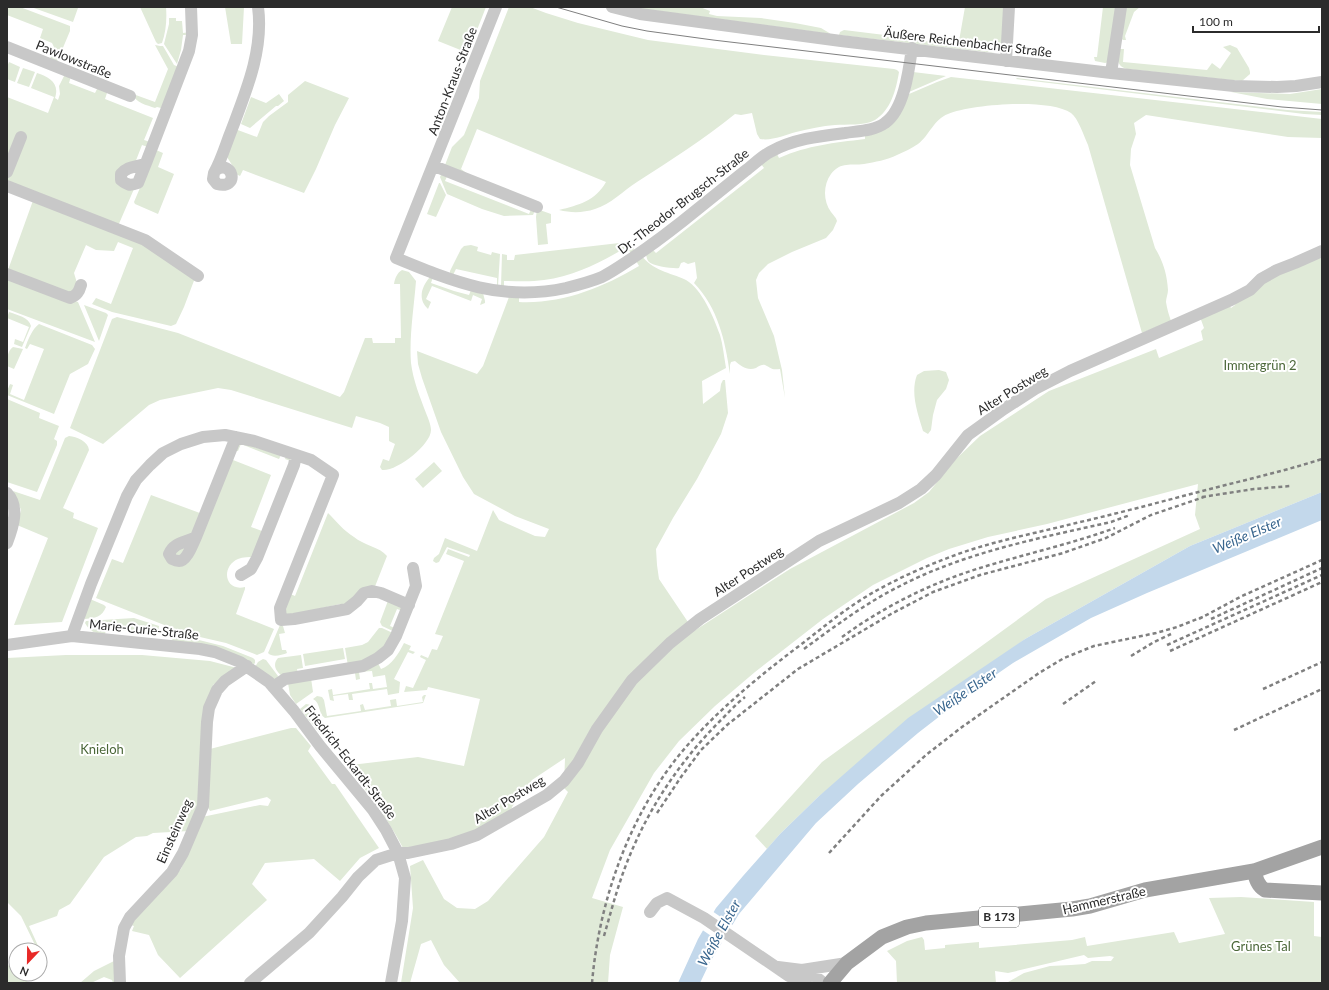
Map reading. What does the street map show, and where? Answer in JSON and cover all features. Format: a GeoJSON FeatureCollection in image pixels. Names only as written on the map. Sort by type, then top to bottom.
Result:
{"type":"FeatureCollection","features":[{"type":"Feature","properties":{"kind":"main road","name":"Hammerstraße"},"geometry":{"type":"LineString","coordinates":[[830,983],[847,962],[882,937],[907,926],[1072,909],[1145,890],[1254,871],[1322,847]]}},
{"type":"Feature","properties":{"kind":"main road"},"geometry":{"type":"LineString","coordinates":[[1254,871],[1259,884],[1265,890],[1322,893]]}},
{"type":"Feature","properties":{"kind":"street"},"geometry":{"type":"LineString","coordinates":[[146,163],[189,51],[192,35],[191,7]]}},
{"type":"Feature","properties":{"kind":"street"},"geometry":{"type":"LineString","coordinates":[[221,166],[255,61],[259,31],[258,7]]}},
{"type":"Feature","properties":{"kind":"street","name":"Anton-Kraus-Straße"},"geometry":{"type":"LineString","coordinates":[[396,258],[434,166],[496,7]]}},
{"type":"Feature","properties":{"kind":"street","name":"Äußere Reichenbacher Straße"},"geometry":{"type":"LineString","coordinates":[[612,7],[648,15],[841,41],[1234,86],[1256,88],[1296,86],[1322,82]]}},
{"type":"Feature","properties":{"kind":"street"},"geometry":{"type":"LineString","coordinates":[[1006,61],[1009,7]]}},
{"type":"Feature","properties":{"kind":"street"},"geometry":{"type":"LineString","coordinates":[[1111,73],[1121,7]]}},
{"type":"Feature","properties":{"kind":"street","name":"Pawlowstraße"},"geometry":{"type":"LineString","coordinates":[[7,47],[130,96]]}},
{"type":"Feature","properties":{"kind":"street","name":"Dr.-Theodor-Brugsch-Straße"},"geometry":{"type":"LineString","coordinates":[[396,258],[456,281],[504,292],[542,292],[582,284],[602,277],[650,246],[769,152],[794,142],[866,130],[885,123],[895,111],[902,94],[909,70],[912,48]]}},
{"type":"Feature","properties":{"kind":"street"},"geometry":{"type":"LineString","coordinates":[[7,172],[10,156],[21,138]]}},
{"type":"Feature","properties":{"kind":"street"},"geometry":{"type":"LineString","coordinates":[[434,166],[537,206]]}},
{"type":"Feature","properties":{"kind":"street"},"geometry":{"type":"LineString","coordinates":[[7,186],[145,240],[198,276]]}},
{"type":"Feature","properties":{"kind":"street","name":"Alter Postweg"},"geometry":{"type":"LineString","coordinates":[[250,983],[310,934],[358,877],[376,860],[398,852],[408,853],[451,844],[477,835],[547,796],[564,781],[573,769],[597,729],[632,680],[670,643],[700,619],[819,541],[899,503],[921,489],[936,475],[968,435],[1004,409],[1035,389],[1070,371],[1231,300],[1250,290],[1261,280],[1277,270],[1295,264],[1322,251]]}},
{"type":"Feature","properties":{"kind":"street"},"geometry":{"type":"LineString","coordinates":[[7,274],[70,298],[76,296],[81,285]]}},
{"type":"Feature","properties":{"kind":"street"},"geometry":{"type":"LineString","coordinates":[[72,636],[126,496],[136,480],[163,453],[181,444],[203,437],[225,435],[254,441],[311,460],[333,475],[280,608],[280,620],[294,619],[347,609],[357,602],[364,593],[372,591],[381,593],[409,605]]}},
{"type":"Feature","properties":{"kind":"street"},"geometry":{"type":"LineString","coordinates":[[196,537],[236,437]]}},
{"type":"Feature","properties":{"kind":"street"},"geometry":{"type":"LineString","coordinates":[[241,575],[251,569],[257,558],[296,455]]}},
{"type":"Feature","properties":{"kind":"street"},"geometry":{"type":"LineString","coordinates":[[7,493],[14,503],[15,510],[11,532],[7,543]]}},
{"type":"Feature","properties":{"kind":"street"},"geometry":{"type":"LineString","coordinates":[[271,685],[285,679],[363,666],[378,658],[388,650],[394,640],[416,586],[412,568]]}},
{"type":"Feature","properties":{"kind":"street","name":"Marie-Curie-Straße"},"geometry":{"type":"LineString","coordinates":[[7,645],[72,636],[200,649],[228,656],[247,666],[271,685]]}},
{"type":"Feature","properties":{"kind":"street","name":"Einsteinweg"},"geometry":{"type":"LineString","coordinates":[[120,983],[120,956],[124,928],[130,917],[172,872],[183,853],[203,806],[209,708],[217,690],[225,681],[247,666]]}},
{"type":"Feature","properties":{"kind":"street","name":"Friedrich-Eckardt-Straße"},"geometry":{"type":"LineString","coordinates":[[271,685],[373,810],[398,852],[405,878],[405,885],[402,921],[391,983]]}},
{"type":"Feature","properties":{"kind":"street"},"geometry":{"type":"LineString","coordinates":[[650,912],[657,903],[667,898],[704,918],[789,976],[806,983]]}},
{"type":"Feature","properties":{"kind":"street"},"geometry":{"type":"LineString","coordinates":[[802,970],[847,962]]}},
{"type":"Feature","properties":{"kind":"street"},"geometry":{"type":"LineString","coordinates":[[776,967],[802,970],[812,974],[821,981],[821,983]]}},
{"type":"Feature","properties":{"kind":"green space"},"geometry":{"type":"Polygon","coordinates":[[[7,7],[20,7],[70,26],[70,31],[57,62],[50,59],[54,47],[52,43],[40,38],[43,29],[7,15],[7,7]]]}},
{"type":"Feature","properties":{"kind":"green space"},"geometry":{"type":"Polygon","coordinates":[[[31,7],[77,7],[78,8],[73,22],[31,7]]]}},
{"type":"Feature","properties":{"kind":"green space"},"geometry":{"type":"Polygon","coordinates":[[[140,7],[166,7],[166,25],[162,43],[158,44],[156,42],[140,7]]]}},
{"type":"Feature","properties":{"kind":"green space"},"geometry":{"type":"Polygon","coordinates":[[[225,7],[244,7],[242,44],[231,44],[225,7]]]}},
{"type":"Feature","properties":{"kind":"green space"},"geometry":{"type":"Polygon","coordinates":[[[452,7],[486,7],[468,53],[438,41],[452,7]]]}},
{"type":"Feature","properties":{"kind":"green space"},"geometry":{"type":"Polygon","coordinates":[[[509,7],[530,7],[578,23],[648,40],[764,55],[894,69],[899,72],[889,105],[881,116],[871,122],[820,127],[774,138],[760,139],[757,134],[752,113],[741,115],[735,114],[699,141],[601,207],[577,212],[564,211],[559,210],[580,204],[592,198],[606,182],[477,129],[461,169],[469,175],[445,165],[452,147],[464,135],[479,98],[480,81],[509,7]]]}},
{"type":"Feature","properties":{"kind":"green space"},"geometry":{"type":"Polygon","coordinates":[[[628,7],[700,7],[710,11],[709,14],[717,16],[761,18],[795,23],[821,28],[831,34],[628,7]]]}},
{"type":"Feature","properties":{"kind":"green space"},"geometry":{"type":"Polygon","coordinates":[[[965,7],[1008,7],[1002,47],[959,41],[965,7]]]}},
{"type":"Feature","properties":{"kind":"green space"},"geometry":{"type":"Polygon","coordinates":[[[1103,7],[1118,7],[1109,62],[1105,63],[1095,61],[1094,57],[1097,57],[1103,7]]]}},
{"type":"Feature","properties":{"kind":"green space"},"geometry":{"type":"Polygon","coordinates":[[[1126,7],[1140,7],[1134,12],[1125,36],[1126,40],[1123,40],[1122,39],[1126,7]]]}},
{"type":"Feature","properties":{"kind":"green space"},"geometry":{"type":"Polygon","coordinates":[[[169,18],[176,18],[176,21],[182,21],[183,33],[190,32],[190,35],[183,35],[177,64],[164,44],[169,18]]]}},
{"type":"Feature","properties":{"kind":"green space"},"geometry":{"type":"Polygon","coordinates":[[[844,30],[901,37],[995,53],[839,35],[840,32],[844,30]]]}},
{"type":"Feature","properties":{"kind":"green space"},"geometry":{"type":"Polygon","coordinates":[[[155,45],[163,46],[174,65],[181,68],[161,108],[155,108],[136,100],[133,94],[155,102],[168,69],[155,45]]]}},
{"type":"Feature","properties":{"kind":"green space"},"geometry":{"type":"Polygon","coordinates":[[[1230,45],[1237,48],[1249,68],[1250,74],[1242,81],[1127,69],[1121,66],[1118,61],[1120,49],[1124,49],[1123,62],[1207,70],[1212,63],[1220,69],[1231,53],[1223,47],[1230,45]]]}},
{"type":"Feature","properties":{"kind":"green space"},"geometry":{"type":"Polygon","coordinates":[[[9,62],[20,67],[15,82],[7,79],[7,67],[9,62]]]}},
{"type":"Feature","properties":{"kind":"green space"},"geometry":{"type":"Polygon","coordinates":[[[23,68],[35,72],[29,87],[17,83],[23,68]]]}},
{"type":"Feature","properties":{"kind":"green space"},"geometry":{"type":"Polygon","coordinates":[[[913,72],[946,76],[909,92],[913,72]]]}},
{"type":"Feature","properties":{"kind":"green space"},"geometry":{"type":"Polygon","coordinates":[[[37,73],[46,76],[52,81],[56,88],[55,98],[58,100],[60,94],[59,86],[65,74],[71,76],[69,83],[95,93],[98,87],[107,93],[105,99],[153,118],[144,140],[150,142],[148,147],[142,145],[135,163],[121,168],[134,189],[118,226],[152,247],[195,278],[176,324],[171,326],[112,312],[92,304],[96,298],[111,304],[133,248],[118,242],[114,251],[96,250],[86,245],[74,273],[77,283],[70,295],[8,270],[35,195],[7,183],[7,179],[16,157],[7,153],[7,97],[48,113],[54,97],[31,88],[37,73]]]}},
{"type":"Feature","properties":{"kind":"green space"},"geometry":{"type":"Polygon","coordinates":[[[951,77],[1322,119],[1322,138],[1288,137],[1146,115],[1134,123],[1136,134],[1131,149],[1130,165],[1155,248],[1166,273],[1168,290],[1166,302],[1171,321],[1142,333],[1088,145],[1074,115],[1061,108],[1029,104],[991,105],[959,110],[948,114],[943,116],[935,124],[922,141],[893,157],[864,164],[846,165],[835,170],[828,178],[825,188],[826,203],[837,221],[833,230],[826,238],[768,264],[759,273],[756,280],[758,298],[774,336],[782,370],[785,398],[780,369],[773,369],[765,365],[761,365],[753,369],[747,368],[735,361],[731,362],[730,374],[723,337],[715,314],[709,303],[694,283],[697,278],[695,262],[688,264],[684,262],[681,263],[679,268],[668,268],[649,262],[646,255],[653,250],[656,253],[764,168],[761,164],[777,154],[779,158],[811,147],[865,139],[865,133],[909,94],[951,77]]]}},
{"type":"Feature","properties":{"kind":"green space"},"geometry":{"type":"Polygon","coordinates":[[[1016,79],[1287,110],[1322,112],[1322,115],[1016,79]]]}},
{"type":"Feature","properties":{"kind":"green space"},"geometry":{"type":"Polygon","coordinates":[[[305,81],[349,98],[304,193],[243,170],[240,176],[236,174],[227,157],[235,129],[257,137],[263,122],[288,102],[288,95],[305,81]]]}},
{"type":"Feature","properties":{"kind":"green space"},"geometry":{"type":"Polygon","coordinates":[[[1322,89],[1322,104],[1267,99],[1231,92],[1290,94],[1322,89]]]}},
{"type":"Feature","properties":{"kind":"green space"},"geometry":{"type":"Polygon","coordinates":[[[279,94],[284,101],[278,106],[276,106],[250,128],[241,124],[251,97],[266,103],[279,94]]]}},
{"type":"Feature","properties":{"kind":"green space"},"geometry":{"type":"Polygon","coordinates":[[[156,150],[163,153],[158,167],[174,174],[158,214],[135,204],[134,202],[156,150]]]}},
{"type":"Feature","properties":{"kind":"green space"},"geometry":{"type":"Polygon","coordinates":[[[448,174],[445,181],[529,214],[532,207],[536,208],[533,215],[504,216],[482,209],[447,194],[440,177],[441,175],[448,174]]]}},
{"type":"Feature","properties":{"kind":"green space"},"geometry":{"type":"Polygon","coordinates":[[[439,183],[446,195],[436,217],[427,214],[439,183]]]}},
{"type":"Feature","properties":{"kind":"green space"},"geometry":{"type":"Polygon","coordinates":[[[537,209],[551,214],[551,223],[546,224],[548,244],[538,245],[536,217],[537,209]]]}},
{"type":"Feature","properties":{"kind":"green space"},"geometry":{"type":"Polygon","coordinates":[[[628,242],[633,247],[634,252],[632,255],[627,247],[577,272],[539,281],[504,281],[504,287],[501,286],[502,254],[507,255],[507,260],[514,260],[515,255],[628,242]]]}},
{"type":"Feature","properties":{"kind":"green space"},"geometry":{"type":"Polygon","coordinates":[[[471,245],[478,247],[477,251],[491,255],[492,252],[500,254],[498,286],[497,278],[456,269],[453,275],[450,274],[450,271],[461,249],[464,246],[471,245]]]}},
{"type":"Feature","properties":{"kind":"green space","name":"Immergrün 2"},"geometry":{"type":"Polygon","coordinates":[[[1322,254],[1322,492],[1190,546],[1025,639],[818,797],[780,834],[767,849],[755,836],[822,762],[1046,599],[1200,529],[1195,515],[1198,484],[1047,524],[988,537],[949,549],[927,558],[873,585],[823,619],[755,672],[715,706],[679,741],[654,773],[610,850],[592,898],[623,907],[610,955],[608,983],[460,983],[444,965],[431,940],[421,944],[410,983],[401,983],[413,908],[410,866],[423,860],[444,899],[457,908],[475,909],[488,901],[544,837],[568,792],[564,788],[565,758],[532,780],[512,807],[511,811],[457,840],[403,848],[376,804],[344,763],[347,760],[351,765],[418,757],[464,766],[480,699],[428,687],[427,690],[404,692],[406,686],[413,688],[426,660],[420,657],[421,655],[428,658],[432,649],[437,650],[443,636],[435,634],[464,561],[446,554],[448,549],[469,557],[470,555],[447,547],[439,562],[436,563],[433,561],[434,558],[439,554],[445,538],[477,551],[493,510],[499,520],[535,536],[545,537],[549,529],[515,516],[474,494],[463,477],[441,432],[422,378],[418,364],[417,351],[477,374],[483,366],[509,297],[519,297],[519,302],[535,302],[581,293],[596,288],[639,266],[635,259],[641,255],[656,268],[686,280],[692,284],[707,304],[714,320],[721,339],[726,368],[702,381],[703,404],[720,391],[721,384],[723,380],[725,380],[728,413],[721,434],[697,479],[656,549],[659,579],[694,631],[790,569],[914,503],[929,492],[956,459],[980,436],[1049,391],[1156,349],[1159,358],[1203,340],[1201,331],[1204,328],[1200,317],[1229,304],[1231,308],[1260,284],[1322,254]]]}},
{"type":"Feature","properties":{"kind":"green space"},"geometry":{"type":"Polygon","coordinates":[[[402,270],[409,272],[416,281],[411,332],[411,363],[415,382],[431,430],[425,443],[419,450],[396,467],[382,470],[380,467],[383,459],[389,461],[395,444],[389,441],[389,427],[380,423],[356,416],[352,428],[231,390],[218,388],[160,400],[149,405],[103,444],[70,428],[112,319],[117,317],[178,333],[340,397],[344,392],[365,338],[372,338],[373,343],[395,343],[395,338],[401,338],[400,284],[394,284],[396,276],[402,270]]]}},
{"type":"Feature","properties":{"kind":"green space"},"geometry":{"type":"Polygon","coordinates":[[[7,277],[78,302],[95,342],[7,309],[7,277]]]}},
{"type":"Feature","properties":{"kind":"green space"},"geometry":{"type":"Polygon","coordinates":[[[430,277],[433,277],[431,283],[454,291],[469,295],[471,290],[483,293],[485,303],[480,305],[482,299],[473,295],[471,301],[432,286],[426,299],[431,302],[428,309],[423,301],[422,293],[425,284],[430,277]]]}},
{"type":"Feature","properties":{"kind":"green space"},"geometry":{"type":"Polygon","coordinates":[[[84,305],[108,315],[99,341],[84,305]]]}},
{"type":"Feature","properties":{"kind":"green space"},"geometry":{"type":"Polygon","coordinates":[[[9,312],[25,318],[30,323],[31,326],[22,347],[14,344],[15,339],[23,342],[29,327],[7,318],[9,312]]]}},
{"type":"Feature","properties":{"kind":"green space"},"geometry":{"type":"Polygon","coordinates":[[[39,324],[92,345],[95,349],[88,364],[70,374],[54,414],[7,395],[10,384],[13,385],[10,394],[24,400],[44,349],[30,344],[27,349],[25,348],[32,332],[39,324]]]}},
{"type":"Feature","properties":{"kind":"green space"},"geometry":{"type":"Polygon","coordinates":[[[13,347],[23,349],[14,369],[7,366],[8,353],[13,347]]]}},
{"type":"Feature","properties":{"kind":"green space"},"geometry":{"type":"Polygon","coordinates":[[[939,370],[946,372],[949,380],[946,389],[937,400],[931,430],[928,434],[923,431],[917,411],[914,389],[915,382],[917,375],[924,371],[939,370]]]}},
{"type":"Feature","properties":{"kind":"green space"},"geometry":{"type":"Polygon","coordinates":[[[7,399],[40,413],[39,418],[59,426],[54,439],[57,441],[57,445],[37,492],[7,482],[7,399]]]}},
{"type":"Feature","properties":{"kind":"green space"},"geometry":{"type":"Polygon","coordinates":[[[69,436],[79,438],[87,444],[89,450],[63,508],[74,513],[73,518],[98,528],[62,622],[14,625],[48,538],[17,525],[21,510],[13,491],[40,500],[65,438],[69,436]]]}},
{"type":"Feature","properties":{"kind":"green space"},"geometry":{"type":"Polygon","coordinates":[[[241,443],[281,455],[279,459],[241,444],[238,451],[236,451],[233,460],[271,475],[251,527],[262,531],[287,470],[255,557],[244,557],[238,559],[233,562],[227,572],[227,578],[233,586],[238,588],[245,587],[236,614],[274,629],[264,652],[257,655],[226,643],[187,634],[96,598],[112,559],[123,563],[151,495],[208,516],[236,445],[241,443]]]}},
{"type":"Feature","properties":{"kind":"green space"},"geometry":{"type":"Polygon","coordinates":[[[286,456],[291,460],[285,459],[286,456]]]}},
{"type":"Feature","properties":{"kind":"green space"},"geometry":{"type":"Polygon","coordinates":[[[434,462],[442,471],[423,488],[415,479],[434,462]]]}},
{"type":"Feature","properties":{"kind":"green space"},"geometry":{"type":"Polygon","coordinates":[[[328,513],[350,535],[380,550],[387,556],[374,589],[348,605],[340,604],[287,618],[282,607],[288,593],[295,596],[328,513]]]}},
{"type":"Feature","properties":{"kind":"green space"},"geometry":{"type":"Polygon","coordinates":[[[389,598],[402,603],[403,611],[397,609],[390,626],[397,629],[395,632],[382,626],[380,622],[389,598]]]}},
{"type":"Feature","properties":{"kind":"green space"},"geometry":{"type":"Polygon","coordinates":[[[90,599],[106,607],[98,616],[85,619],[83,617],[90,599]]]}},
{"type":"Feature","properties":{"kind":"green space"},"geometry":{"type":"Polygon","coordinates":[[[134,618],[159,626],[158,633],[106,629],[105,635],[93,632],[85,623],[86,621],[134,618]]]}},
{"type":"Feature","properties":{"kind":"green space"},"geometry":{"type":"Polygon","coordinates":[[[280,625],[283,626],[285,633],[279,634],[282,650],[286,650],[287,653],[274,656],[270,655],[268,653],[280,625]]]}},
{"type":"Feature","properties":{"kind":"green space"},"geometry":{"type":"Polygon","coordinates":[[[379,628],[395,634],[379,654],[348,666],[345,648],[362,645],[368,642],[379,628]]]}},
{"type":"Feature","properties":{"kind":"green space"},"geometry":{"type":"Polygon","coordinates":[[[174,632],[187,637],[223,646],[253,658],[255,663],[253,665],[172,641],[174,632]]]}},
{"type":"Feature","properties":{"kind":"green space"},"geometry":{"type":"Polygon","coordinates":[[[404,643],[411,646],[409,650],[415,652],[413,654],[408,652],[394,679],[400,682],[399,693],[388,695],[387,689],[352,694],[353,700],[349,700],[348,694],[333,696],[334,701],[330,700],[328,690],[332,689],[333,695],[370,689],[369,683],[372,683],[373,689],[387,687],[385,675],[373,677],[372,671],[359,672],[360,679],[356,680],[355,673],[378,663],[381,669],[389,665],[400,651],[404,643]]]}},
{"type":"Feature","properties":{"kind":"green space"},"geometry":{"type":"Polygon","coordinates":[[[343,648],[345,659],[305,666],[303,654],[343,648]]]}},
{"type":"Feature","properties":{"kind":"green space","name":"Knieloh"},"geometry":{"type":"Polygon","coordinates":[[[66,655],[142,655],[210,661],[237,668],[213,685],[201,802],[189,831],[153,833],[147,836],[136,837],[104,857],[70,904],[59,910],[57,916],[29,926],[36,942],[34,942],[21,916],[7,902],[7,658],[66,655]]]}},
{"type":"Feature","properties":{"kind":"green space"},"geometry":{"type":"Polygon","coordinates":[[[301,655],[303,668],[297,669],[298,674],[282,676],[278,672],[275,663],[278,658],[301,655]]]}},
{"type":"Feature","properties":{"kind":"green space"},"geometry":{"type":"Polygon","coordinates":[[[263,659],[266,660],[278,676],[277,679],[274,680],[255,667],[258,662],[263,659]]]}},
{"type":"Feature","properties":{"kind":"green space"},"geometry":{"type":"Polygon","coordinates":[[[311,678],[313,692],[296,704],[290,695],[288,683],[311,678]]]}},
{"type":"Feature","properties":{"kind":"green space"},"geometry":{"type":"Polygon","coordinates":[[[426,695],[423,703],[325,718],[321,714],[316,701],[313,699],[317,696],[322,697],[327,716],[361,711],[360,705],[363,704],[365,710],[391,706],[390,700],[396,699],[397,706],[423,702],[422,697],[426,695]]]}},
{"type":"Feature","properties":{"kind":"green space"},"geometry":{"type":"Polygon","coordinates":[[[306,704],[311,705],[314,708],[319,722],[322,725],[327,726],[326,734],[323,736],[300,709],[306,704]]]}},
{"type":"Feature","properties":{"kind":"green space"},"geometry":{"type":"Polygon","coordinates":[[[296,728],[311,746],[308,751],[332,784],[335,784],[379,848],[360,858],[340,881],[314,859],[265,863],[252,884],[267,900],[180,978],[158,955],[149,935],[132,931],[134,926],[131,925],[137,915],[181,869],[202,817],[260,805],[268,806],[271,800],[267,797],[210,811],[207,806],[210,749],[296,728]]]}},
{"type":"Feature","properties":{"kind":"green space","name":"Grünes Tal"},"geometry":{"type":"Polygon","coordinates":[[[1241,897],[1314,902],[1314,936],[1322,937],[1322,983],[1008,983],[1024,973],[1050,966],[1085,964],[1092,961],[1111,961],[1114,957],[1088,958],[1084,955],[1008,973],[995,971],[996,983],[897,983],[896,961],[887,951],[907,941],[922,937],[924,940],[925,950],[945,948],[945,945],[979,942],[979,948],[1072,940],[1085,937],[1087,946],[1174,932],[1179,943],[1225,934],[1209,898],[1241,897]]]}},
{"type":"Feature","properties":{"kind":"green space"},"geometry":{"type":"Polygon","coordinates":[[[116,960],[117,983],[113,983],[112,980],[104,977],[91,983],[80,983],[94,971],[116,960]]]}},
{"type":"Feature","properties":{"kind":"green space"},"geometry":{"type":"Polygon","coordinates":[[[7,966],[8,982],[28,983],[7,983],[7,966]]]}},
{"type":"Feature","properties":{"kind":"water","name":"Weiße Elster"},"geometry":{"type":"Polygon","coordinates":[[[1322,492],[1322,520],[1091,618],[1013,663],[971,692],[918,733],[858,784],[816,823],[739,914],[710,962],[700,983],[678,983],[698,939],[716,908],[743,876],[780,834],[818,797],[908,718],[1025,639],[1190,546],[1322,492]]]}},
{"type":"Feature","properties":{"kind":"pier"},"geometry":{"type":"Polygon","coordinates":[[[712,911],[734,926],[723,944],[701,929],[712,911]]]}},
{"type":"Feature","properties":{"kind":"tram line"},"geometry":{"type":"LineString","coordinates":[[556,7],[622,26],[713,40],[1282,107],[1322,110]]}},
{"type":"Feature","properties":{"kind":"railway"},"geometry":{"type":"LineString","coordinates":[[592,983],[601,922],[619,862],[645,805],[662,779],[680,754],[738,695],[770,668],[865,597],[936,562],[977,548],[1270,474],[1322,459]]}},
{"type":"Feature","properties":{"kind":"railway"},"geometry":{"type":"LineString","coordinates":[[1202,497],[1254,489],[1290,486]]}},
{"type":"Feature","properties":{"kind":"railway"},"geometry":{"type":"LineString","coordinates":[[657,813],[701,750],[727,725],[798,669],[891,614],[933,592],[980,575],[1063,553],[1106,538],[1151,515],[1207,496]]}},
{"type":"Feature","properties":{"kind":"railway"},"geometry":{"type":"LineString","coordinates":[[804,649],[863,607],[925,574],[1004,547],[1111,522],[1130,515]]}},
{"type":"Feature","properties":{"kind":"railway"},"geometry":{"type":"LineString","coordinates":[[842,637],[891,606],[944,581],[980,568],[1115,528]]}},
{"type":"Feature","properties":{"kind":"railway"},"geometry":{"type":"LineString","coordinates":[[1199,619],[1242,596],[1322,560]]}},
{"type":"Feature","properties":{"kind":"railway"},"geometry":{"type":"LineString","coordinates":[[1211,619],[1322,568]]}},
{"type":"Feature","properties":{"kind":"railway"},"geometry":{"type":"LineString","coordinates":[[1167,645],[1322,575]]}},
{"type":"Feature","properties":{"kind":"railway"},"geometry":{"type":"LineString","coordinates":[[1170,651],[1322,582]]}},
{"type":"Feature","properties":{"kind":"railway"},"geometry":{"type":"LineString","coordinates":[[829,853],[881,796],[926,755],[962,727],[1039,673],[1064,658],[1094,646],[1156,633],[1177,627],[1205,616]]}},
{"type":"Feature","properties":{"kind":"railway"},"geometry":{"type":"LineString","coordinates":[[1131,656],[1171,634]]}},
{"type":"Feature","properties":{"kind":"railway"},"geometry":{"type":"LineString","coordinates":[[1263,689],[1322,662]]}},
{"type":"Feature","properties":{"kind":"railway"},"geometry":{"type":"LineString","coordinates":[[1063,704],[1096,681]]}},
{"type":"Feature","properties":{"kind":"railway"},"geometry":{"type":"LineString","coordinates":[[1234,730],[1322,689]]}},
{"type":"Feature","properties":{"kind":"railway"},"geometry":{"type":"LineString","coordinates":[[604,936],[626,865],[638,836],[658,800],[693,750],[745,697]]}}]}
